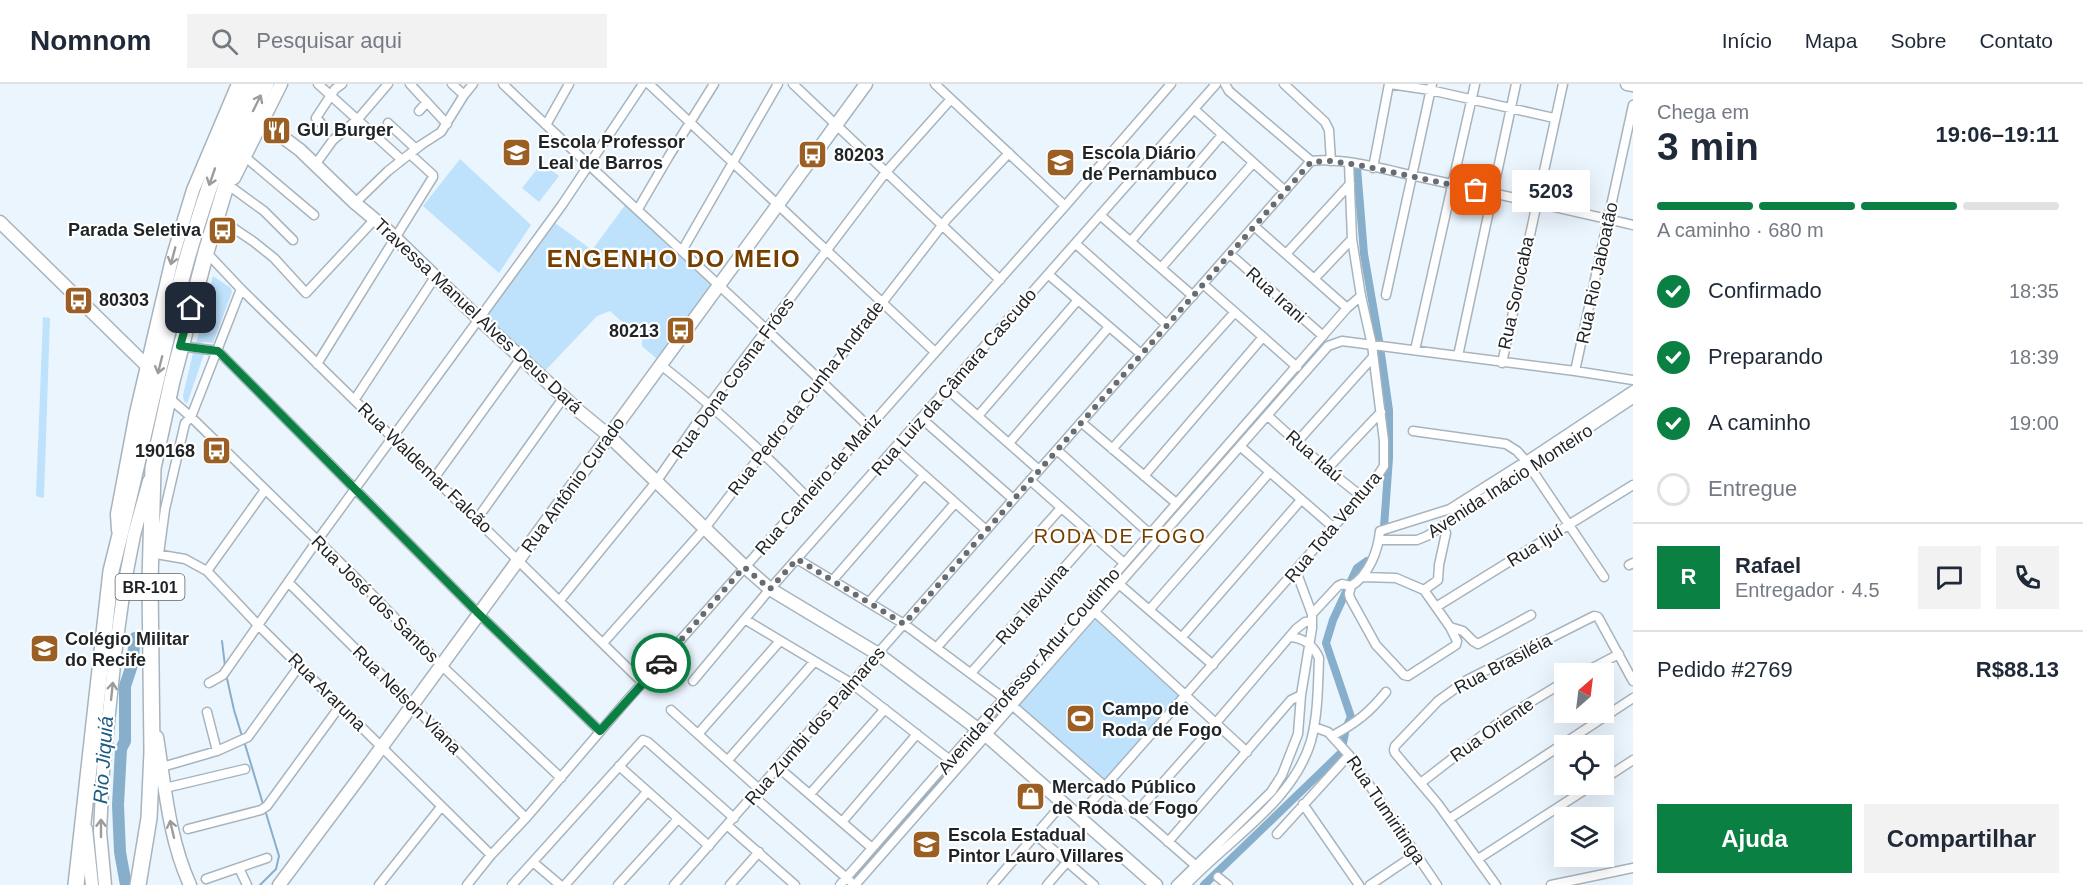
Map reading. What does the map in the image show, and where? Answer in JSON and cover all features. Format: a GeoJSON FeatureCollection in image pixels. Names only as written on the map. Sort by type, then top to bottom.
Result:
{"type":"FeatureCollection","features":[{"type":"Feature","properties":{"kind":"highway","name":"BR-101"},"geometry":{"type":"LineString","coordinates":[[76,885],[111,571],[184,268],[218,160],[251,84]]}},
{"type":"Feature","properties":{"kind":"highway","name":"BR-101"},"geometry":{"type":"LineString","coordinates":[[138,885],[149,818],[154,553],[153,468],[180,346],[206,252],[240,141],[266,84]]}},
{"type":"Feature","properties":{"kind":"street"},"geometry":{"type":"LineString","coordinates":[[119,539],[117,513],[119,497],[172,259],[184,217],[223,116],[238,84]]}},
{"type":"Feature","properties":{"kind":"street"},"geometry":{"type":"LineString","coordinates":[[281,84],[226,192],[264,211],[293,240]]}},
{"type":"Feature","properties":{"kind":"street"},"geometry":{"type":"LineString","coordinates":[[318,84],[402,160]]}},
{"type":"Feature","properties":{"kind":"street"},"geometry":{"type":"LineString","coordinates":[[321,123],[316,118],[342,84]]}},
{"type":"Feature","properties":{"kind":"street"},"geometry":{"type":"LineString","coordinates":[[315,165],[338,134],[358,119],[388,84]]}},
{"type":"Feature","properties":{"kind":"street"},"geometry":{"type":"LineString","coordinates":[[410,84],[447,124]]}},
{"type":"Feature","properties":{"kind":"street"},"geometry":{"type":"LineString","coordinates":[[452,84],[464,95]]}},
{"type":"Feature","properties":{"kind":"street"},"geometry":{"type":"LineString","coordinates":[[355,203],[402,160],[438,135],[473,84]]}},
{"type":"Feature","properties":{"kind":"street"},"geometry":{"type":"LineString","coordinates":[[503,84],[683,249],[868,427]]}},
{"type":"Feature","properties":{"kind":"street"},"geometry":{"type":"LineString","coordinates":[[546,125],[569,84]]}},
{"type":"Feature","properties":{"kind":"street"},"geometry":{"type":"LineString","coordinates":[[209,683],[223,675],[355,488],[562,205],[643,84]]}},
{"type":"Feature","properties":{"kind":"street"},"geometry":{"type":"LineString","coordinates":[[649,84],[777,207],[935,352]]}},
{"type":"Feature","properties":{"kind":"street"},"geometry":{"type":"LineString","coordinates":[[638,209],[714,84]]}},
{"type":"Feature","properties":{"kind":"street"},"geometry":{"type":"LineString","coordinates":[[683,249],[778,84]]}},
{"type":"Feature","properties":{"kind":"street"},"geometry":{"type":"LineString","coordinates":[[793,84],[1000,279]]}},
{"type":"Feature","properties":{"kind":"street","name":"Rua Antônio Curado"},"geometry":{"type":"LineString","coordinates":[[279,885],[866,84]]}},
{"type":"Feature","properties":{"kind":"street"},"geometry":{"type":"LineString","coordinates":[[935,84],[1065,206]]}},
{"type":"Feature","properties":{"kind":"street","name":"Rua Carneiro de Mariz"},"geometry":{"type":"LineString","coordinates":[[467,885],[744,567],[1171,84]]}},
{"type":"Feature","properties":{"kind":"street","name":"Rua Luiz da Câmara Cascudo"},"geometry":{"type":"LineString","coordinates":[[693,681],[770,589],[1216,84]]}},
{"type":"Feature","properties":{"kind":"street"},"geometry":{"type":"LineString","coordinates":[[1225,84],[1229,91],[1311,162],[1349,163],[1633,225]]}},
{"type":"Feature","properties":{"kind":"street"},"geometry":{"type":"LineString","coordinates":[[1284,84],[1327,124],[1331,161]]}},
{"type":"Feature","properties":{"kind":"street"},"geometry":{"type":"LineString","coordinates":[[1373,168],[1390,84],[1431,87],[1471,100],[1554,118]]}},
{"type":"Feature","properties":{"kind":"street"},"geometry":{"type":"LineString","coordinates":[[1415,350],[1474,84]]}},
{"type":"Feature","properties":{"kind":"street"},"geometry":{"type":"LineString","coordinates":[[1458,356],[1516,84]]}},
{"type":"Feature","properties":{"kind":"street","name":"Rua Sorocaba"},"geometry":{"type":"LineString","coordinates":[[1502,363],[1563,84]]}},
{"type":"Feature","properties":{"kind":"street"},"geometry":{"type":"LineString","coordinates":[[1627,84],[1633,85]]}},
{"type":"Feature","properties":{"kind":"street"},"geometry":{"type":"LineString","coordinates":[[1386,295],[1431,87]]}},
{"type":"Feature","properties":{"kind":"street","name":"Rua Dona Cosma Fróes"},"geometry":{"type":"LineString","coordinates":[[560,600],[656,482],[710,404],[886,172],[951,99]]}},
{"type":"Feature","properties":{"kind":"street"},"geometry":{"type":"LineString","coordinates":[[419,111],[427,102]]}},
{"type":"Feature","properties":{"kind":"street"},"geometry":{"type":"LineString","coordinates":[[370,105],[378,112]]}},
{"type":"Feature","properties":{"kind":"street","name":"Rua Rio Jaboatão"},"geometry":{"type":"LineString","coordinates":[[1575,371],[1633,105]]}},
{"type":"Feature","properties":{"kind":"street"},"geometry":{"type":"LineString","coordinates":[[1194,109],[1285,191]]}},
{"type":"Feature","properties":{"kind":"street","name":"Travessa Manuel Alves Deus Dará"},"geometry":{"type":"LineString","coordinates":[[261,122],[295,146],[375,219],[479,320],[608,435],[744,567],[770,589],[878,654],[977,728],[1156,885]]}},
{"type":"Feature","properties":{"kind":"street"},"geometry":{"type":"LineString","coordinates":[[317,364],[434,176],[388,123]]}},
{"type":"Feature","properties":{"kind":"street"},"geometry":{"type":"LineString","coordinates":[[1131,241],[1222,135]]}},
{"type":"Feature","properties":{"kind":"street","name":"Rua Pedro da Cunha Andrade"},"geometry":{"type":"LineString","coordinates":[[603,643],[705,528],[942,226],[1009,153]]}},
{"type":"Feature","properties":{"kind":"street"},"geometry":{"type":"LineString","coordinates":[[244,156],[314,215]]}},
{"type":"Feature","properties":{"kind":"street","name":"Rua Zumbi dos Palmares"},"geometry":{"type":"LineString","coordinates":[[674,885],[1311,162]]}},
{"type":"Feature","properties":{"kind":"street"},"geometry":{"type":"LineString","coordinates":[[1161,268],[1253,163]]}},
{"type":"Feature","properties":{"kind":"street","name":"Rua Tota Ventura"},"geometry":{"type":"LineString","coordinates":[[1078,817],[1184,695],[1296,572],[1384,466],[1381,412],[1372,345],[1352,239],[1349,163]]}},
{"type":"Feature","properties":{"kind":"street"},"geometry":{"type":"LineString","coordinates":[[1286,254],[1350,184]]}},
{"type":"Feature","properties":{"kind":"street"},"geometry":{"type":"LineString","coordinates":[[1100,215],[1193,296]]}},
{"type":"Feature","properties":{"kind":"street"},"geometry":{"type":"LineString","coordinates":[[217,217],[274,258],[306,293],[375,219]]}},
{"type":"Feature","properties":{"kind":"street"},"geometry":{"type":"LineString","coordinates":[[0,222],[147,366]]}},
{"type":"Feature","properties":{"kind":"street"},"geometry":{"type":"LineString","coordinates":[[1254,226],[1347,308]]}},
{"type":"Feature","properties":{"kind":"street"},"geometry":{"type":"LineString","coordinates":[[1315,278],[1352,239]]}},
{"type":"Feature","properties":{"kind":"street"},"geometry":{"type":"LineString","coordinates":[[1076,244],[1167,325]]}},
{"type":"Feature","properties":{"kind":"street","name":"Rua Waldemar Falcão"},"geometry":{"type":"LineString","coordinates":[[206,252],[643,683]]}},
{"type":"Feature","properties":{"kind":"street","name":"Rua Irani"},"geometry":{"type":"LineString","coordinates":[[1230,254],[1323,336]]}},
{"type":"Feature","properties":{"kind":"street"},"geometry":{"type":"LineString","coordinates":[[1048,275],[1141,354]]}},
{"type":"Feature","properties":{"kind":"street"},"geometry":{"type":"LineString","coordinates":[[355,399],[435,277]]}},
{"type":"Feature","properties":{"kind":"street"},"geometry":{"type":"LineString","coordinates":[[1203,284],[1297,367]]}},
{"type":"Feature","properties":{"kind":"street"},"geometry":{"type":"LineString","coordinates":[[154,553],[185,423],[192,417],[241,289]]}},
{"type":"Feature","properties":{"kind":"street","name":"Avenida Professor Artur Coutinho"},"geometry":{"type":"LineString","coordinates":[[843,881],[1347,308],[1361,296]]}},
{"type":"Feature","properties":{"kind":"street"},"geometry":{"type":"LineString","coordinates":[[978,416],[1078,300]]}},
{"type":"Feature","properties":{"kind":"street"},"geometry":{"type":"LineString","coordinates":[[1112,449],[1235,312]]}},
{"type":"Feature","properties":{"kind":"street"},"geometry":{"type":"LineString","coordinates":[[1009,443],[1110,327]]}},
{"type":"Feature","properties":{"kind":"street"},"geometry":{"type":"LineString","coordinates":[[1144,476],[1263,337]]}},
{"type":"Feature","properties":{"kind":"street","name":"Avenida Professor Artur Coutinho"},"geometry":{"type":"LineString","coordinates":[[855,885],[1269,416],[1328,345],[1342,341],[1372,345]]}},
{"type":"Feature","properties":{"kind":"street"},"geometry":{"type":"LineString","coordinates":[[1372,345],[1633,380]]}},
{"type":"Feature","properties":{"kind":"street"},"geometry":{"type":"LineString","coordinates":[[180,346],[218,351],[479,614],[600,731]]}},
{"type":"Feature","properties":{"kind":"street"},"geometry":{"type":"LineString","coordinates":[[1297,442],[1373,357]]}},
{"type":"Feature","properties":{"kind":"street"},"geometry":{"type":"LineString","coordinates":[[435,477],[521,358]]}},
{"type":"Feature","properties":{"kind":"street"},"geometry":{"type":"LineString","coordinates":[[662,365],[710,404],[765,454],[807,497]]}},
{"type":"Feature","properties":{"kind":"street"},"geometry":{"type":"LineString","coordinates":[[946,389],[1039,470]]}},
{"type":"Feature","properties":{"kind":"street","name":"Avenida Inácio Monteiro"},"geometry":{"type":"LineString","coordinates":[[1380,535],[1421,539],[1633,390]]}},
{"type":"Feature","properties":{"kind":"street","name":"Rua José dos Santos"},"geometry":{"type":"LineString","coordinates":[[168,397],[192,417],[441,665],[561,778]]}},
{"type":"Feature","properties":{"kind":"street"},"geometry":{"type":"LineString","coordinates":[[477,519],[564,397]]}},
{"type":"Feature","properties":{"kind":"street","name":"Avenida Inácio Monteiro"},"geometry":{"type":"LineString","coordinates":[[1380,535],[1450,509],[1633,399]]}},
{"type":"Feature","properties":{"kind":"street"},"geometry":{"type":"LineString","coordinates":[[1327,469],[1381,412]]}},
{"type":"Feature","properties":{"kind":"street","name":"Rua Itaú"},"geometry":{"type":"LineString","coordinates":[[1269,416],[1327,469],[1361,496]]}},
{"type":"Feature","properties":{"kind":"street"},"geometry":{"type":"LineString","coordinates":[[921,418],[1013,500]]}},
{"type":"Feature","properties":{"kind":"street"},"geometry":{"type":"LineString","coordinates":[[1082,422],[1176,503]]}},
{"type":"Feature","properties":{"kind":"street"},"geometry":{"type":"LineString","coordinates":[[1413,431],[1506,444],[1517,451],[1604,577]]}},
{"type":"Feature","properties":{"kind":"street"},"geometry":{"type":"LineString","coordinates":[[1241,447],[1333,527]]}},
{"type":"Feature","properties":{"kind":"street"},"geometry":{"type":"LineString","coordinates":[[895,449],[986,530]]}},
{"type":"Feature","properties":{"kind":"street"},"geometry":{"type":"LineString","coordinates":[[1057,450],[1150,534]]}},
{"type":"Feature","properties":{"kind":"street"},"geometry":{"type":"LineString","coordinates":[[105,885],[100,832],[103,770],[116,646],[124,581],[153,468]]}},
{"type":"Feature","properties":{"kind":"street"},"geometry":{"type":"LineString","coordinates":[[1150,609],[1270,472]]}},
{"type":"Feature","properties":{"kind":"street"},"geometry":{"type":"LineString","coordinates":[[834,580],[924,475]]}},
{"type":"Feature","properties":{"kind":"street"},"geometry":{"type":"LineString","coordinates":[[1030,480],[1124,563]]}},
{"type":"Feature","properties":{"kind":"street","name":"Rua Ijuí"},"geometry":{"type":"LineString","coordinates":[[1437,607],[1633,485]]}},
{"type":"Feature","properties":{"kind":"street"},"geometry":{"type":"LineString","coordinates":[[207,571],[265,489]]}},
{"type":"Feature","properties":{"kind":"street"},"geometry":{"type":"LineString","coordinates":[[1182,637],[1301,500]]}},
{"type":"Feature","properties":{"kind":"street"},"geometry":{"type":"LineString","coordinates":[[870,601],[955,503]]}},
{"type":"Feature","properties":{"kind":"street"},"geometry":{"type":"LineString","coordinates":[[937,647],[1061,508]]}},
{"type":"Feature","properties":{"kind":"street"},"geometry":{"type":"LineString","coordinates":[[1424,590],[1438,580],[1446,533]]}},
{"type":"Feature","properties":{"kind":"street","name":"Rua Ilexuina"},"geometry":{"type":"LineString","coordinates":[[971,673],[1093,535]]}},
{"type":"Feature","properties":{"kind":"street"},"geometry":{"type":"LineString","coordinates":[[1136,814],[1290,637],[1312,617],[1334,589],[1348,586],[1363,577],[1377,552],[1380,535]]}},
{"type":"Feature","properties":{"kind":"street","name":"Rua Araruna"},"geometry":{"type":"LineString","coordinates":[[154,553],[185,559],[207,571],[491,855]]}},
{"type":"Feature","properties":{"kind":"street"},"geometry":{"type":"LineString","coordinates":[[797,559],[870,601],[937,647],[1005,699]]}},
{"type":"Feature","properties":{"kind":"street"},"geometry":{"type":"LineString","coordinates":[[1176,885],[1275,786],[1282,775],[1298,734],[1312,617],[1296,572]]}},
{"type":"Feature","properties":{"kind":"street"},"geometry":{"type":"LineString","coordinates":[[1348,586],[1350,598],[1376,645],[1400,673],[1410,675],[1456,645],[1457,641],[1450,627],[1424,590],[1396,578],[1363,577]]}},
{"type":"Feature","properties":{"kind":"street","name":"Rua Nelson Viana"},"geometry":{"type":"LineString","coordinates":[[288,582],[526,818]]}},
{"type":"Feature","properties":{"kind":"street"},"geometry":{"type":"LineString","coordinates":[[1119,584],[1213,665]]}},
{"type":"Feature","properties":{"kind":"street"},"geometry":{"type":"LineString","coordinates":[[1095,612],[1247,752]]}},
{"type":"Feature","properties":{"kind":"street"},"geometry":{"type":"LineString","coordinates":[[1450,627],[1463,631],[1478,644],[1531,615]]}},
{"type":"Feature","properties":{"kind":"street","name":"Rua Brasiléia"},"geometry":{"type":"LineString","coordinates":[[1422,782],[1395,753],[1395,746],[1438,701],[1467,680],[1592,618],[1598,617],[1619,654]]}},
{"type":"Feature","properties":{"kind":"street"},"geometry":{"type":"LineString","coordinates":[[746,620],[852,683],[950,760]]}},
{"type":"Feature","properties":{"kind":"street"},"geometry":{"type":"LineString","coordinates":[[1186,885],[1277,800],[1305,757],[1314,727],[1319,658],[1310,645],[1300,638],[1290,637]]}},
{"type":"Feature","properties":{"kind":"street"},"geometry":{"type":"LineString","coordinates":[[698,734],[780,641]]}},
{"type":"Feature","properties":{"kind":"street"},"geometry":{"type":"LineString","coordinates":[[1602,663],[1619,654],[1633,681]]}},
{"type":"Feature","properties":{"kind":"street"},"geometry":{"type":"LineString","coordinates":[[728,760],[814,662]]}},
{"type":"Feature","properties":{"kind":"street"},"geometry":{"type":"LineString","coordinates":[[162,767],[217,751],[244,739],[300,665]]}},
{"type":"Feature","properties":{"kind":"street","name":"Rua Oriente"},"geometry":{"type":"LineString","coordinates":[[1422,782],[1506,717],[1554,688]]}},
{"type":"Feature","properties":{"kind":"street","name":"Rua Tumiritinga"},"geometry":{"type":"LineString","coordinates":[[1314,727],[1341,732],[1371,711],[1386,692]]}},
{"type":"Feature","properties":{"kind":"street"},"geometry":{"type":"LineString","coordinates":[[1167,842],[1291,700],[1301,695]]}},
{"type":"Feature","properties":{"kind":"street"},"geometry":{"type":"LineString","coordinates":[[1449,819],[1633,698]]}},
{"type":"Feature","properties":{"kind":"street"},"geometry":{"type":"LineString","coordinates":[[152,705],[172,831],[180,861],[190,885]]}},
{"type":"Feature","properties":{"kind":"street"},"geometry":{"type":"LineString","coordinates":[[188,829],[264,808],[340,706]]}},
{"type":"Feature","properties":{"kind":"street"},"geometry":{"type":"LineString","coordinates":[[1013,706],[1195,866]]}},
{"type":"Feature","properties":{"kind":"street"},"geometry":{"type":"LineString","coordinates":[[810,794],[885,709]]}},
{"type":"Feature","properties":{"kind":"street"},"geometry":{"type":"LineString","coordinates":[[671,710],[759,789]]}},
{"type":"Feature","properties":{"kind":"street"},"geometry":{"type":"LineString","coordinates":[[207,712],[217,751]]}},
{"type":"Feature","properties":{"kind":"street","name":"Rua Tumiritinga"},"geometry":{"type":"LineString","coordinates":[[1341,732],[1344,750],[1437,885]]}},
{"type":"Feature","properties":{"kind":"street"},"geometry":{"type":"LineString","coordinates":[[842,822],[917,734]]}},
{"type":"Feature","properties":{"kind":"street"},"geometry":{"type":"LineString","coordinates":[[512,885],[643,740],[734,818]]}},
{"type":"Feature","properties":{"kind":"street"},"geometry":{"type":"LineString","coordinates":[[1277,834],[1344,750]]}},
{"type":"Feature","properties":{"kind":"street"},"geometry":{"type":"LineString","coordinates":[[1614,772],[1633,760]]}},
{"type":"Feature","properties":{"kind":"street"},"geometry":{"type":"LineString","coordinates":[[619,766],[710,846]]}},
{"type":"Feature","properties":{"kind":"street"},"geometry":{"type":"LineString","coordinates":[[778,768],[872,848]]}},
{"type":"Feature","properties":{"kind":"street"},"geometry":{"type":"LineString","coordinates":[[165,788],[245,769]]}},
{"type":"Feature","properties":{"kind":"street"},"geometry":{"type":"LineString","coordinates":[[1422,782],[1496,885]]}},
{"type":"Feature","properties":{"kind":"street"},"geometry":{"type":"LineString","coordinates":[[565,885],[647,792]]}},
{"type":"Feature","properties":{"kind":"street"},"geometry":{"type":"LineString","coordinates":[[1478,859],[1577,795]]}},
{"type":"Feature","properties":{"kind":"street"},"geometry":{"type":"LineString","coordinates":[[753,796],[843,881],[855,885]]}},
{"type":"Feature","properties":{"kind":"street"},"geometry":{"type":"LineString","coordinates":[[992,885],[1063,803]]}},
{"type":"Feature","properties":{"kind":"street"},"geometry":{"type":"LineString","coordinates":[[1303,804],[1359,885]]}},
{"type":"Feature","properties":{"kind":"street"},"geometry":{"type":"LineString","coordinates":[[379,885],[441,807]]}},
{"type":"Feature","properties":{"kind":"street"},"geometry":{"type":"LineString","coordinates":[[85,819],[92,885]]}},
{"type":"Feature","properties":{"kind":"street"},"geometry":{"type":"LineString","coordinates":[[618,885],[678,819]]}},
{"type":"Feature","properties":{"kind":"street"},"geometry":{"type":"LineString","coordinates":[[728,826],[759,852],[790,883]]}},
{"type":"Feature","properties":{"kind":"street"},"geometry":{"type":"LineString","coordinates":[[1036,835],[1094,885]]}},
{"type":"Feature","properties":{"kind":"street"},"geometry":{"type":"LineString","coordinates":[[730,885],[759,852]]}},
{"type":"Feature","properties":{"kind":"street"},"geometry":{"type":"LineString","coordinates":[[1370,885],[1416,854]]}},
{"type":"Feature","properties":{"kind":"street"},"geometry":{"type":"LineString","coordinates":[[206,879],[267,858]]}},
{"type":"Feature","properties":{"kind":"street"},"geometry":{"type":"LineString","coordinates":[[533,862],[560,885]]}},
{"type":"Feature","properties":{"kind":"street"},"geometry":{"type":"LineString","coordinates":[[1047,885],[1067,862]]}},
{"type":"Feature","properties":{"kind":"street"},"geometry":{"type":"LineString","coordinates":[[239,868],[247,885]]}},
{"type":"Feature","properties":{"kind":"street"},"geometry":{"type":"LineString","coordinates":[[1551,885],[1633,868]]}},
{"type":"Feature","properties":{"kind":"street"},"geometry":{"type":"LineString","coordinates":[[1218,876],[1228,885]]}},
{"type":"Feature","properties":{"kind":"shaded area"},"geometry":{"type":"Polygon","coordinates":[[[460,159],[531,225],[499,273],[423,206],[460,159]]]}},
{"type":"Feature","properties":{"kind":"shaded area"},"geometry":{"type":"Polygon","coordinates":[[[542,163],[559,176],[539,202],[522,188],[542,163]]]}},
{"type":"Feature","properties":{"kind":"shaded area"},"geometry":{"type":"Polygon","coordinates":[[[626,204],[710,282],[710,286],[657,359],[642,346],[642,340],[610,311],[597,316],[543,373],[484,317],[551,220],[592,250],[626,204]]]}},
{"type":"Feature","properties":{"kind":"shaded area"},"geometry":{"type":"Polygon","coordinates":[[[213,276],[231,288],[232,292],[213,343],[196,344],[213,276]]]}},
{"type":"Feature","properties":{"kind":"shaded area"},"geometry":{"type":"Polygon","coordinates":[[[43,317],[50,318],[43,498],[36,496],[43,317]]]}},
{"type":"Feature","properties":{"kind":"shaded area"},"geometry":{"type":"Polygon","coordinates":[[[198,350],[204,354],[187,404],[183,395],[193,353],[198,350]]]}},
{"type":"Feature","properties":{"kind":"shaded area"},"geometry":{"type":"Polygon","coordinates":[[[1096,619],[1182,695],[1104,783],[1018,706],[1096,619]]]}},
{"type":"Feature","properties":{"kind":"waterway"},"geometry":{"type":"LineString","coordinates":[[1357,168],[1364,254],[1379,341]]}},
{"type":"Feature","properties":{"kind":"waterway"},"geometry":{"type":"LineString","coordinates":[[1380,347],[1389,410],[1389,458],[1384,527]]}},
{"type":"Feature","properties":{"kind":"waterway"},"geometry":{"type":"LineString","coordinates":[[1065,638],[1265,410]]}},
{"type":"Feature","properties":{"kind":"waterway"},"geometry":{"type":"LineString","coordinates":[[1204,885],[1341,753],[1346,728],[1351,717],[1326,643],[1333,620],[1357,568],[1367,561]]}},
{"type":"Feature","properties":{"kind":"waterway","name":"Rio Jiquiá"},"geometry":{"type":"LineString","coordinates":[[126,885],[120,852],[118,805],[121,749],[125,741],[125,686],[132,665],[135,638]]}},
{"type":"Feature","properties":{"kind":"waterway"},"geometry":{"type":"LineString","coordinates":[[222,641],[225,666]]}},
{"type":"Feature","properties":{"kind":"waterway"},"geometry":{"type":"LineString","coordinates":[[986,728],[1047,658]]}},
{"type":"Feature","properties":{"kind":"waterway"},"geometry":{"type":"LineString","coordinates":[[226,674],[242,736]]}},
{"type":"Feature","properties":{"kind":"waterway"},"geometry":{"type":"LineString","coordinates":[[854,877],[978,736]]}},
{"type":"Feature","properties":{"kind":"waterway"},"geometry":{"type":"LineString","coordinates":[[244,741],[263,804]]}},
{"type":"Feature","properties":{"kind":"waterway"},"geometry":{"type":"LineString","coordinates":[[260,885],[276,869],[279,856],[265,810]]}},
{"type":"Feature","properties":{"kind":"way so far"},"geometry":{"type":"LineString","coordinates":[[661,663],[744,567],[770,589],[797,559],[870,601],[904,624],[1311,162],[1321,160],[1358,165],[1476,190]]}},
{"type":"Feature","properties":{"kind":"place","name":"GUI Burger"},"geometry":{"type":"Point","coordinates":[276,130]}},
{"type":"Feature","properties":{"kind":"place","name":"Escola Professor Leal de Barros"},"geometry":{"type":"Point","coordinates":[517,152]}},
{"type":"Feature","properties":{"kind":"place","name":"80203"},"geometry":{"type":"Point","coordinates":[813,155]}},
{"type":"Feature","properties":{"kind":"place","name":"Escola Diário de Pernambuco"},"geometry":{"type":"Point","coordinates":[1061,163]}},
{"type":"Feature","properties":{"kind":"place","name":"5203"},"geometry":{"type":"Point","coordinates":[1476,190]}},
{"type":"Feature","properties":{"kind":"place","name":"Parada Seletiva"},"geometry":{"type":"Point","coordinates":[222,230]}},
{"type":"Feature","properties":{"kind":"place","name":"80303"},"geometry":{"type":"Point","coordinates":[78,300]}},
{"type":"Feature","properties":{"kind":"place","name":"80213"},"geometry":{"type":"Point","coordinates":[680,331]}},
{"type":"Feature","properties":{"kind":"place","name":"190168"},"geometry":{"type":"Point","coordinates":[216,451]}},
{"type":"Feature","properties":{"kind":"place","name":"Colégio Militar do Recife"},"geometry":{"type":"Point","coordinates":[44,649]}},
{"type":"Feature","properties":{"kind":"place","name":"Campo de Roda de Fogo"},"geometry":{"type":"Point","coordinates":[1081,719]}},
{"type":"Feature","properties":{"kind":"place","name":"Mercado Público de Roda de Fogo"},"geometry":{"type":"Point","coordinates":[1031,797]}},
{"type":"Feature","properties":{"kind":"place","name":"Escola Estadual Pintor Lauro Villares"},"geometry":{"type":"Point","coordinates":[927,845]}},
{"type":"Feature","properties":{"kind":"district","name":"ENGENHO DO MEIO"},"geometry":{"type":"Point","coordinates":[674,259]}},
{"type":"Feature","properties":{"kind":"district","name":"RODA DE FOGO"},"geometry":{"type":"Point","coordinates":[1120,536]}},
{"type":"Feature","properties":{"kind":"route"},"geometry":{"type":"LineString","coordinates":[[191,308],[180,346],[218,351],[479,614],[600,731],[661,663]]}}]}
